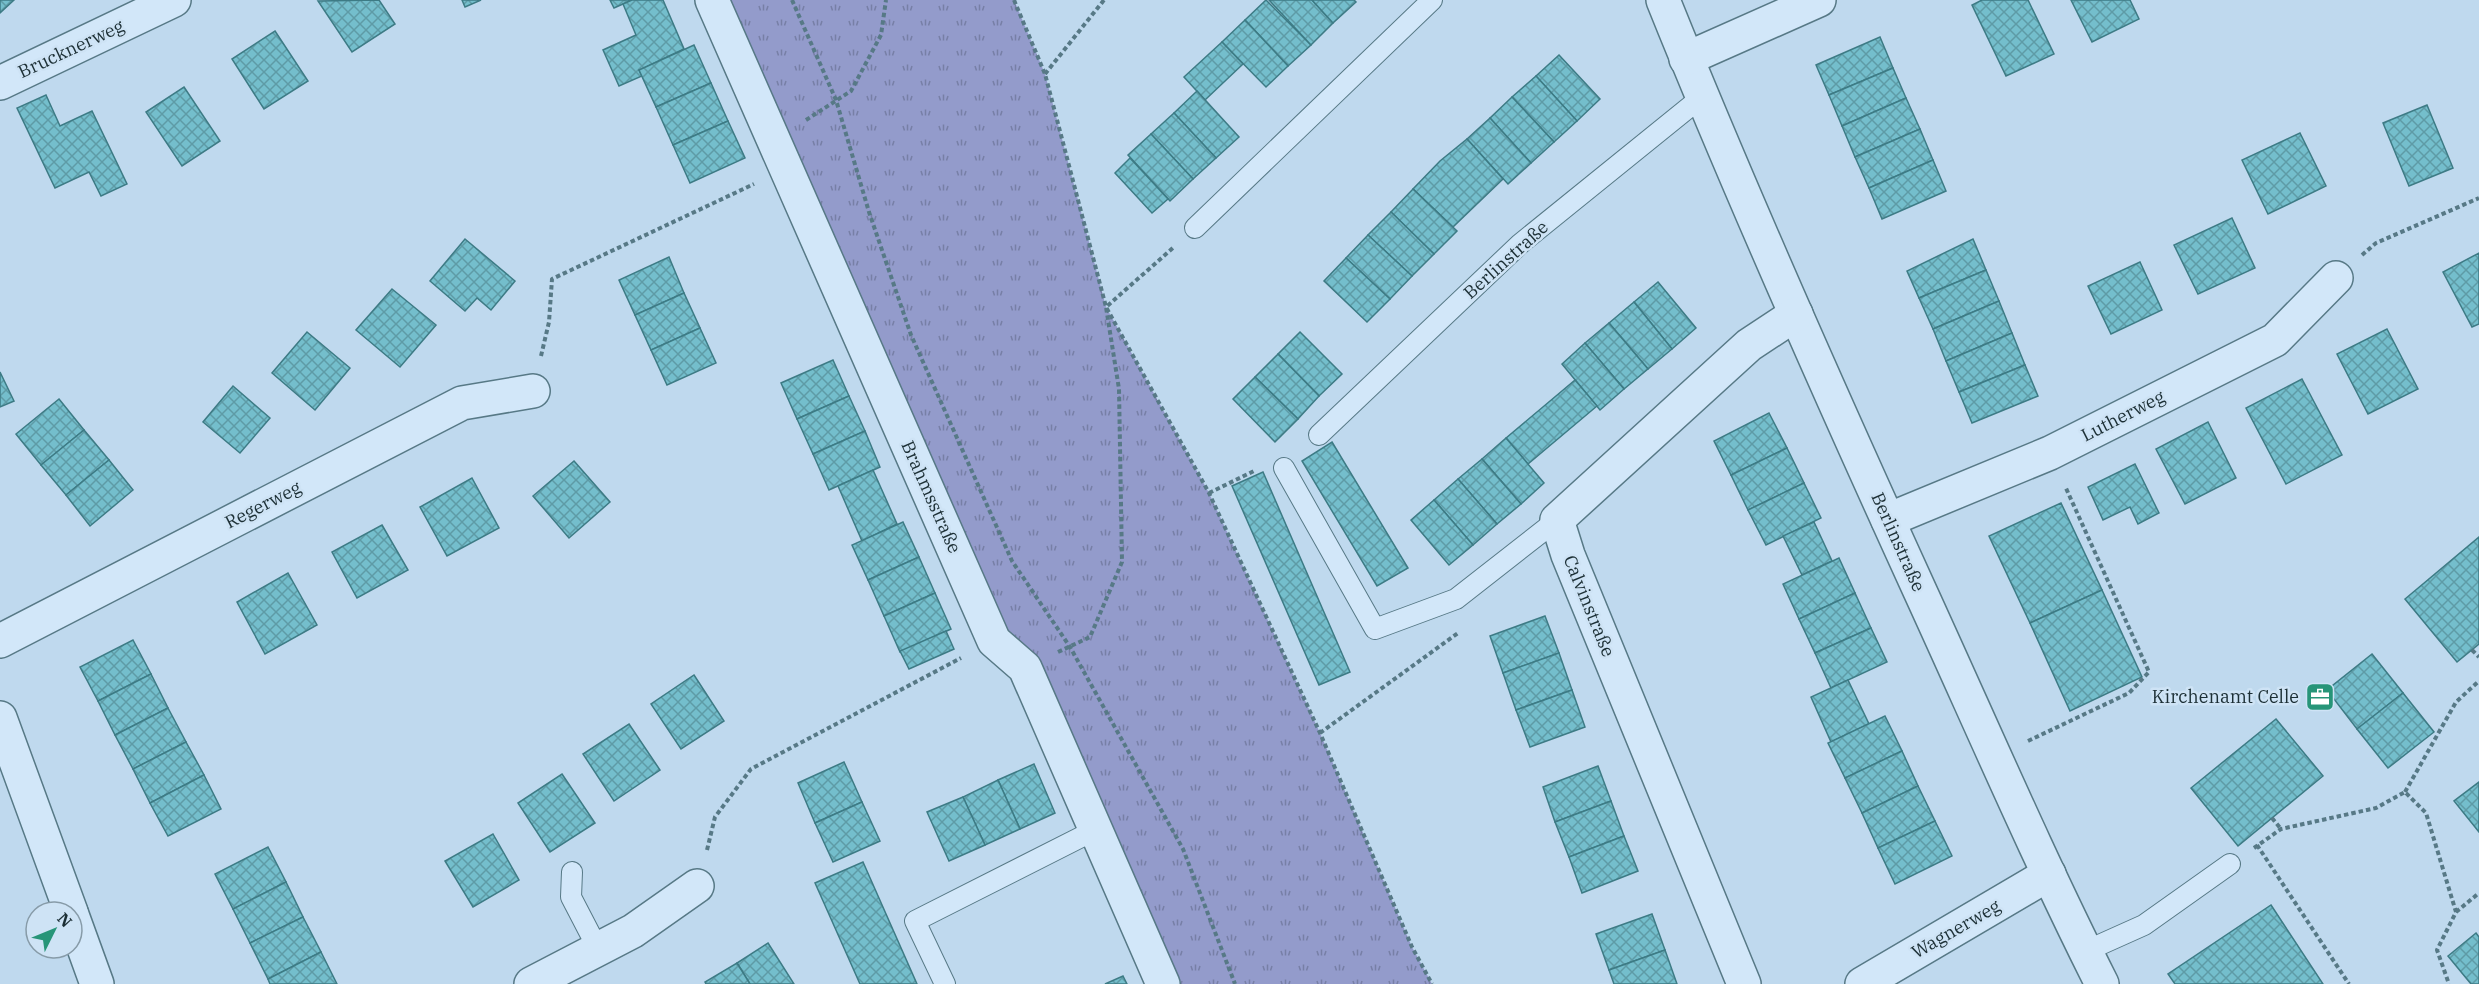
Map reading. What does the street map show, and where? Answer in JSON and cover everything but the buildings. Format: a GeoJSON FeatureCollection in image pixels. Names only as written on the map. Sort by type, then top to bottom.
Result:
{"type":"FeatureCollection","features":[{"type":"Feature","properties":{"kind":"street","name":"Brucknerweg"},"geometry":{"type":"LineString","coordinates":[[0,82],[174,0]]}},
{"type":"Feature","properties":{"kind":"street","name":"Brahmsstraße"},"geometry":{"type":"LineString","coordinates":[[712,0],[994,641],[1025,668],[1163,984]]}},
{"type":"Feature","properties":{"kind":"street","name":"Berlinstraße"},"geometry":{"type":"LineString","coordinates":[[1663,0],[1686,59],[1796,314],[1995,756],[2102,984]]}},
{"type":"Feature","properties":{"kind":"street"},"geometry":{"type":"LineString","coordinates":[[1686,59],[1819,0]]}},
{"type":"Feature","properties":{"kind":"street","name":"Lutherweg"},"geometry":{"type":"LineString","coordinates":[[1888,520],[2050,453],[2275,340],[2336,278]]}},
{"type":"Feature","properties":{"kind":"street"},"geometry":{"type":"LineString","coordinates":[[1557,520],[1749,345],[1796,314]]}},
{"type":"Feature","properties":{"kind":"street","name":"Regerweg"},"geometry":{"type":"LineString","coordinates":[[0,641],[462,403],[533,391]]}},
{"type":"Feature","properties":{"kind":"street","name":"Calvinstraße"},"geometry":{"type":"LineString","coordinates":[[1557,520],[1568,555],[1744,984]]}},
{"type":"Feature","properties":{"kind":"street"},"geometry":{"type":"LineString","coordinates":[[0,718],[66,900]]}},
{"type":"Feature","properties":{"kind":"street","name":"Wagnerweg"},"geometry":{"type":"LineString","coordinates":[[1862,984],[2049,874]]}},
{"type":"Feature","properties":{"kind":"street"},"geometry":{"type":"LineString","coordinates":[[531,984],[633,931],[697,886]]}},
{"type":"Feature","properties":{"kind":"street"},"geometry":{"type":"LineString","coordinates":[[84,949],[97,984]]}},
{"type":"Feature","properties":{"kind":"lane"},"geometry":{"type":"LineString","coordinates":[[1195,228],[1432,0]]}},
{"type":"Feature","properties":{"kind":"lane","name":"Berlinstraße"},"geometry":{"type":"LineString","coordinates":[[1319,435],[1520,244],[1702,96]]}},
{"type":"Feature","properties":{"kind":"lane"},"geometry":{"type":"LineString","coordinates":[[1284,468],[1375,629],[1456,599],[1557,520]]}},
{"type":"Feature","properties":{"kind":"lane"},"geometry":{"type":"LineString","coordinates":[[945,984],[915,921],[1095,830]]}},
{"type":"Feature","properties":{"kind":"lane"},"geometry":{"type":"LineString","coordinates":[[2086,951],[2144,925],[2230,864]]}},
{"type":"Feature","properties":{"kind":"lane"},"geometry":{"type":"LineString","coordinates":[[572,872],[571,897],[598,949]]}},
{"type":"Feature","properties":{"kind":"path"},"geometry":{"type":"LineString","coordinates":[[792,0],[836,100],[869,212],[911,335],[1012,561],[1070,647],[1183,849],[1235,984]]}},
{"type":"Feature","properties":{"kind":"path"},"geometry":{"type":"LineString","coordinates":[[533,391],[549,322],[552,279],[780,155],[836,100],[851,91],[881,34],[886,0]]}},
{"type":"Feature","properties":{"kind":"path"},"geometry":{"type":"LineString","coordinates":[[1014,0],[1045,74],[1106,307],[1119,389],[1122,562],[1090,637],[1025,668]]}},
{"type":"Feature","properties":{"kind":"path"},"geometry":{"type":"LineString","coordinates":[[1045,74],[1104,0]]}},
{"type":"Feature","properties":{"kind":"path"},"geometry":{"type":"LineString","coordinates":[[2336,278],[2376,243],[2479,198]]}},
{"type":"Feature","properties":{"kind":"path"},"geometry":{"type":"LineString","coordinates":[[1106,307],[1195,228]]}},
{"type":"Feature","properties":{"kind":"path"},"geometry":{"type":"LineString","coordinates":[[1106,307],[1209,493],[1320,733],[1412,947],[1432,984]]}},
{"type":"Feature","properties":{"kind":"path"},"geometry":{"type":"LineString","coordinates":[[1995,756],[2129,693],[2149,672],[2050,453]]}},
{"type":"Feature","properties":{"kind":"path"},"geometry":{"type":"LineString","coordinates":[[1320,733],[1463,630]]}},
{"type":"Feature","properties":{"kind":"path"},"geometry":{"type":"LineString","coordinates":[[697,886],[715,817],[751,769],[994,641]]}},
{"type":"Feature","properties":{"kind":"path"},"geometry":{"type":"LineString","coordinates":[[2472,650],[2479,657]]}},
{"type":"Feature","properties":{"kind":"path"},"geometry":{"type":"LineString","coordinates":[[2230,864],[2281,829],[2376,808],[2405,792],[2456,702],[2479,681]]}},
{"type":"Feature","properties":{"kind":"path"},"geometry":{"type":"LineString","coordinates":[[2405,792],[2426,813],[2456,912]]}},
{"type":"Feature","properties":{"kind":"path"},"geometry":{"type":"LineString","coordinates":[[2272,818],[2281,829]]}},
{"type":"Feature","properties":{"kind":"path"},"geometry":{"type":"LineString","coordinates":[[2258,845],[2349,984]]}},
{"type":"Feature","properties":{"kind":"path"},"geometry":{"type":"LineString","coordinates":[[2449,984],[2437,950],[2456,912],[2479,893]]}},
{"type":"Feature","properties":{"kind":"green space"},"geometry":{"type":"Polygon","coordinates":[[[712,0],[1014,0],[1045,74],[1106,307],[1209,493],[1320,733],[1412,947],[1432,984],[1163,984],[712,0]]]}},
{"type":"Feature","properties":{"kind":"place","name":"Kirchenamt Celle"},"geometry":{"type":"Point","coordinates":[2320,697]}}]}
